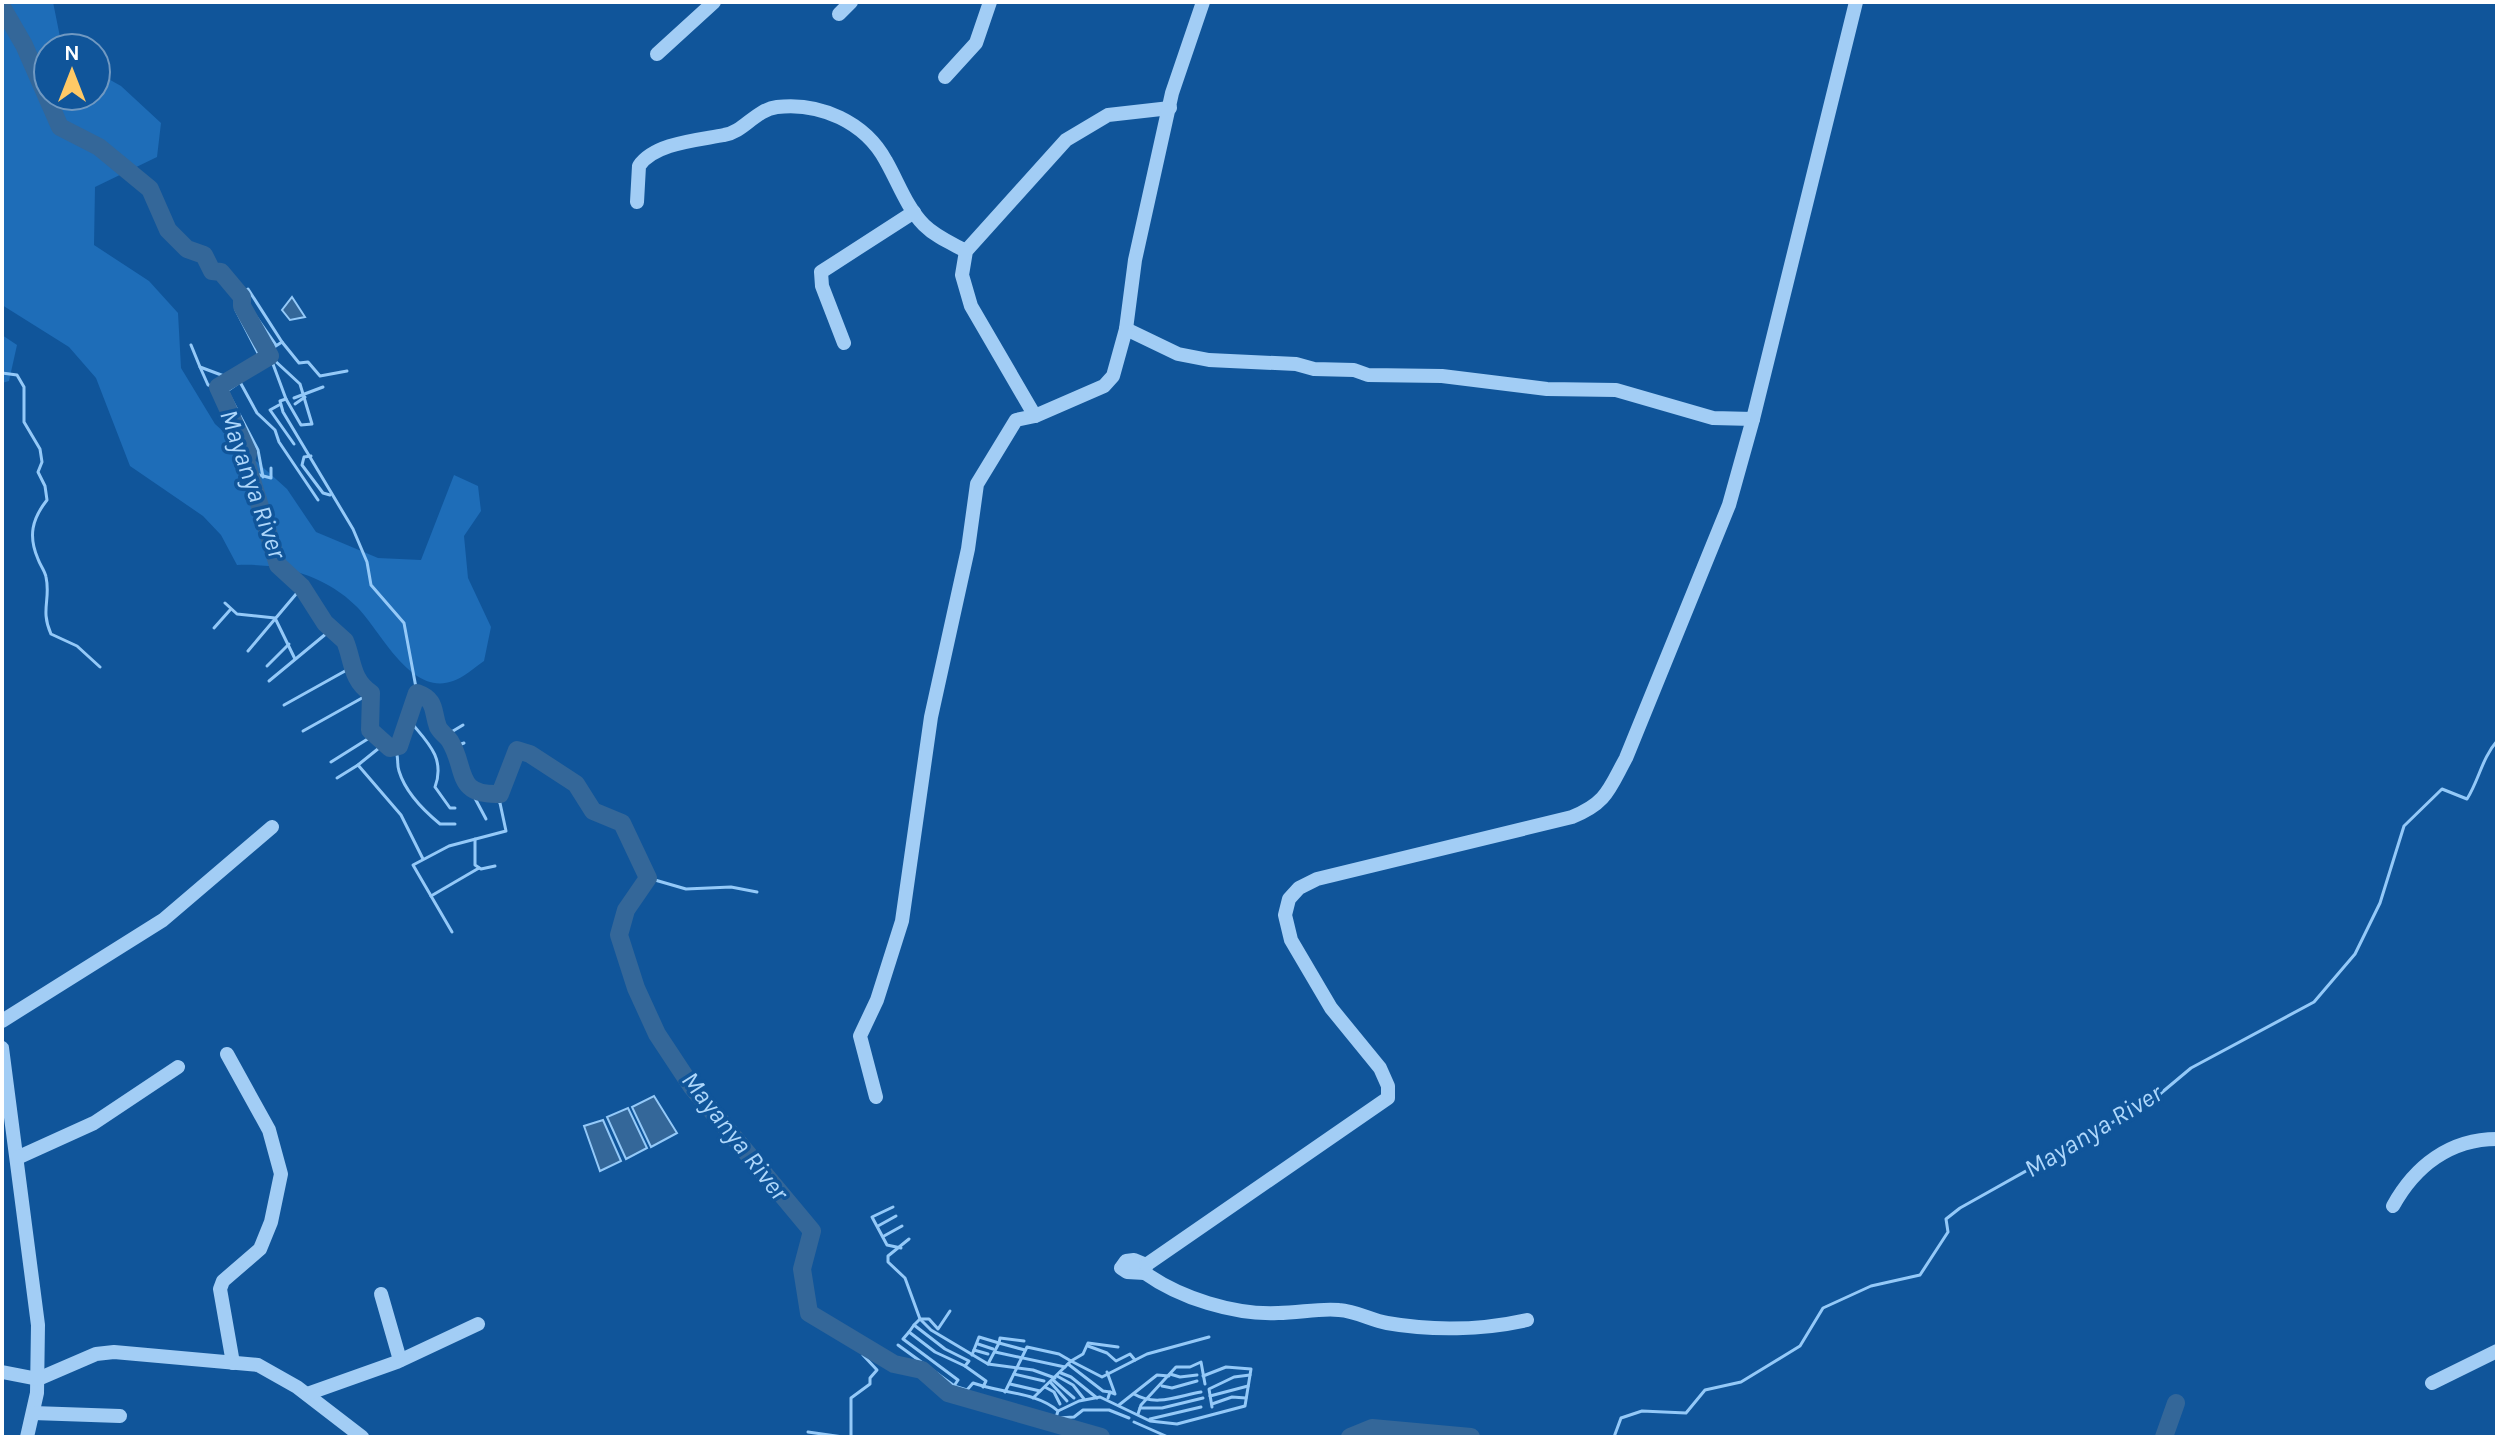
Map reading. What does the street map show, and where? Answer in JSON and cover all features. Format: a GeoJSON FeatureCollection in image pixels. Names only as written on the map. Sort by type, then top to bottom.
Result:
{"type":"FeatureCollection","features":[{"type":"Feature","properties":{"kind":"street"},"geometry":{"type":"LineString","coordinates":[[657,54],[714,2]]}},
{"type":"Feature","properties":{"kind":"street"},"geometry":{"type":"LineString","coordinates":[[839,14],[851,2]]}},
{"type":"Feature","properties":{"kind":"street"},"geometry":{"type":"LineString","coordinates":[[945,77],[976,43],[990,2]]}},
{"type":"Feature","properties":{"kind":"street"},"geometry":{"type":"LineString","coordinates":[[876,1097],[860,1036],[877,1000],[902,921],[931,717],[968,549],[977,484],[1016,420],[1035,416],[1104,386],[1113,376],[1126,329],[1137,250],[1170,108],[1203,2]]}},
{"type":"Feature","properties":{"kind":"street"},"geometry":{"type":"LineString","coordinates":[[1527,1320],[1496,1327],[1419,1327],[1384,1323],[1343,1310],[1264,1313],[1179,1293],[1160,1285],[1146,1269],[1388,1098],[1388,1086],[1380,1068],[1331,1008],[1291,940],[1285,915],[1293,893],[1306,884],[1346,871],[1572,817],[1599,804],[1605,797],[1626,758],[1729,505],[1856,2]]}},
{"type":"Feature","properties":{"kind":"street"},"geometry":{"type":"LineString","coordinates":[[637,202],[639,166],[651,155],[704,137],[729,134],[755,114],[772,108],[808,107],[839,117],[866,136],[884,157],[914,212],[933,232],[966,251]]}},
{"type":"Feature","properties":{"kind":"street"},"geometry":{"type":"LineString","coordinates":[[1035,416],[967,296],[961,265],[966,251],[1066,140],[1108,115],[1170,108]]}},
{"type":"Feature","properties":{"kind":"street"},"geometry":{"type":"LineString","coordinates":[[844,343],[822,286],[821,272],[914,212]]}},
{"type":"Feature","properties":{"kind":"street"},"geometry":{"type":"LineString","coordinates":[[1126,329],[1178,354],[1209,360],[1296,364],[1314,369],[1354,370],[1368,375],[1442,376],[1547,389],[1616,390],[1713,418],[1753,419]]}},
{"type":"Feature","properties":{"kind":"street"},"geometry":{"type":"LineString","coordinates":[[2,1021],[163,920],[272,827]]}},
{"type":"Feature","properties":{"kind":"street"},"geometry":{"type":"LineString","coordinates":[[2,1048],[5,1089],[19,1157],[38,1325],[38,1379],[27,1437]]}},
{"type":"Feature","properties":{"kind":"street"},"geometry":{"type":"LineString","coordinates":[[227,1054],[269,1130],[281,1174],[271,1222],[260,1249],[223,1281],[220,1289],[233,1363]]}},
{"type":"Feature","properties":{"kind":"street"},"geometry":{"type":"LineString","coordinates":[[19,1157],[94,1123],[178,1067]]}},
{"type":"Feature","properties":{"kind":"street"},"geometry":{"type":"LineString","coordinates":[[2393,1206],[2404,1186],[2445,1149],[2472,1140],[2497,1139]]}},
{"type":"Feature","properties":{"kind":"street"},"geometry":{"type":"LineString","coordinates":[[381,1294],[400,1360]]}},
{"type":"Feature","properties":{"kind":"street"},"geometry":{"type":"LineString","coordinates":[[307,1394],[400,1360],[478,1324]]}},
{"type":"Feature","properties":{"kind":"street"},"geometry":{"type":"LineString","coordinates":[[2432,1383],[2497,1351]]}},
{"type":"Feature","properties":{"kind":"street"},"geometry":{"type":"LineString","coordinates":[[2,1372],[38,1379],[96,1354],[114,1352],[262,1367],[307,1394],[362,1437]]}},
{"type":"Feature","properties":{"kind":"street"},"geometry":{"type":"LineString","coordinates":[[33,1413],[120,1416]]}},
{"type":"Feature","properties":{"kind":"shaded area"},"geometry":{"type":"Polygon","coordinates":[[[2,2],[53,2],[59,32],[32,32],[32,112],[112,112],[112,81],[161,123],[157,157],[95,187],[94,245],[149,281],[178,313],[181,368],[215,424],[287,489],[316,532],[378,558],[421,560],[454,475],[478,486],[481,511],[464,536],[468,578],[491,627],[484,661],[453,681],[437,683],[423,679],[397,658],[356,606],[330,586],[285,569],[237,565],[221,535],[203,516],[130,466],[96,378],[69,347],[2,305],[2,2]]]}},
{"type":"Feature","properties":{"kind":"shaded area"},"geometry":{"type":"Polygon","coordinates":[[[292,297],[305,317],[290,320],[282,310],[292,297]]]}},
{"type":"Feature","properties":{"kind":"shaded area"},"geometry":{"type":"Polygon","coordinates":[[[2,335],[17,345],[9,381],[2,383],[2,335]]]}},
{"type":"Feature","properties":{"kind":"shaded area"},"geometry":{"type":"Polygon","coordinates":[[[654,1096],[677,1133],[651,1147],[632,1107],[654,1096]]]}},
{"type":"Feature","properties":{"kind":"shaded area"},"geometry":{"type":"Polygon","coordinates":[[[628,1108],[647,1148],[626,1159],[607,1117],[628,1108]]]}},
{"type":"Feature","properties":{"kind":"shaded area"},"geometry":{"type":"Polygon","coordinates":[[[603,1120],[621,1161],[600,1171],[584,1126],[603,1120]]]}},
{"type":"Feature","properties":{"kind":"waterway","name":"Mayanya River"},"geometry":{"type":"LineString","coordinates":[[2,7],[24,45],[60,127],[99,147],[150,189],[168,230],[187,249],[204,255],[212,271],[221,272],[242,297],[242,306],[270,356],[218,387],[248,453],[246,461],[278,565],[302,587],[325,623],[345,641],[356,676],[371,693],[370,730],[390,748],[399,746],[417,693],[431,703],[438,727],[450,741],[464,779],[475,790],[500,794],[517,750],[530,754],[576,784],[593,811],[622,823],[648,878],[626,910],[619,935],[636,988],[657,1034],[692,1087],[812,1231],[802,1269],[809,1313],[894,1364],[922,1370],[948,1393],[1101,1437]]}},
{"type":"Feature","properties":{"kind":"waterway"},"geometry":{"type":"LineString","coordinates":[[239,293],[248,289],[282,342],[268,351]]}},
{"type":"Feature","properties":{"kind":"waterway"},"geometry":{"type":"LineString","coordinates":[[242,297],[276,345]]}},
{"type":"Feature","properties":{"kind":"waterway"},"geometry":{"type":"LineString","coordinates":[[242,306],[236,310],[262,361]]}},
{"type":"Feature","properties":{"kind":"waterway"},"geometry":{"type":"LineString","coordinates":[[282,342],[299,363],[308,362],[320,376],[347,371]]}},
{"type":"Feature","properties":{"kind":"waterway"},"geometry":{"type":"LineString","coordinates":[[191,345],[200,367],[240,382],[227,391],[258,450],[263,477]]}},
{"type":"Feature","properties":{"kind":"waterway"},"geometry":{"type":"LineString","coordinates":[[270,356],[286,399],[280,401],[283,412],[353,529],[367,562],[371,585],[404,623],[417,693]]}},
{"type":"Feature","properties":{"kind":"waterway"},"geometry":{"type":"LineString","coordinates":[[273,359],[300,384],[312,424],[301,425],[286,399]]}},
{"type":"Feature","properties":{"kind":"waterway"},"geometry":{"type":"LineString","coordinates":[[200,367],[208,385],[218,387]]}},
{"type":"Feature","properties":{"kind":"waterway"},"geometry":{"type":"LineString","coordinates":[[245,370],[248,375],[240,382],[257,413],[275,430],[279,442],[318,500]]}},
{"type":"Feature","properties":{"kind":"waterway"},"geometry":{"type":"LineString","coordinates":[[2,373],[17,375],[24,387],[24,422],[40,449],[42,462],[38,472],[47,500],[38,514],[32,535],[46,577],[48,626],[51,634],[77,646],[100,667]]}},
{"type":"Feature","properties":{"kind":"waterway"},"geometry":{"type":"LineString","coordinates":[[294,398],[323,387]]}},
{"type":"Feature","properties":{"kind":"waterway"},"geometry":{"type":"LineString","coordinates":[[295,404],[305,397]]}},
{"type":"Feature","properties":{"kind":"waterway"},"geometry":{"type":"LineString","coordinates":[[279,405],[270,410],[294,444]]}},
{"type":"Feature","properties":{"kind":"waterway"},"geometry":{"type":"LineString","coordinates":[[311,456],[304,457],[302,465],[323,493],[330,495]]}},
{"type":"Feature","properties":{"kind":"waterway"},"geometry":{"type":"LineString","coordinates":[[252,473],[271,478],[271,468]]}},
{"type":"Feature","properties":{"kind":"waterway"},"geometry":{"type":"LineString","coordinates":[[248,651],[302,587]]}},
{"type":"Feature","properties":{"kind":"waterway"},"geometry":{"type":"LineString","coordinates":[[225,603],[237,614],[275,618],[295,659]]}},
{"type":"Feature","properties":{"kind":"waterway"},"geometry":{"type":"LineString","coordinates":[[214,628],[230,610]]}},
{"type":"Feature","properties":{"kind":"waterway"},"geometry":{"type":"LineString","coordinates":[[269,681],[333,628]]}},
{"type":"Feature","properties":{"kind":"waterway"},"geometry":{"type":"LineString","coordinates":[[267,666],[289,644]]}},
{"type":"Feature","properties":{"kind":"waterway"},"geometry":{"type":"LineString","coordinates":[[284,705],[354,666]]}},
{"type":"Feature","properties":{"kind":"waterway"},"geometry":{"type":"LineString","coordinates":[[303,731],[371,693]]}},
{"type":"Feature","properties":{"kind":"waterway"},"geometry":{"type":"LineString","coordinates":[[409,720],[436,758],[438,776],[435,787],[450,808],[455,808]]}},
{"type":"Feature","properties":{"kind":"waterway"},"geometry":{"type":"LineString","coordinates":[[442,732],[453,731],[463,725]]}},
{"type":"Feature","properties":{"kind":"waterway"},"geometry":{"type":"LineString","coordinates":[[331,762],[374,735]]}},
{"type":"Feature","properties":{"kind":"waterway","name":"Mayanya River"},"geometry":{"type":"LineString","coordinates":[[1614,1437],[1621,1418],[1642,1411],[1686,1413],[1705,1390],[1741,1382],[1800,1346],[1823,1308],[1871,1286],[1920,1275],[1948,1232],[1946,1219],[1960,1208],[2154,1099],[2191,1068],[2314,1002],[2355,954],[2380,903],[2404,826],[2442,789],[2467,799],[2497,741]]}},
{"type":"Feature","properties":{"kind":"waterway"},"geometry":{"type":"LineString","coordinates":[[453,747],[464,743]]}},
{"type":"Feature","properties":{"kind":"waterway"},"geometry":{"type":"LineString","coordinates":[[384,744],[358,765],[401,815],[423,859]]}},
{"type":"Feature","properties":{"kind":"waterway"},"geometry":{"type":"LineString","coordinates":[[394,747],[398,768],[415,800],[440,824],[455,824]]}},
{"type":"Feature","properties":{"kind":"waterway"},"geometry":{"type":"LineString","coordinates":[[337,778],[358,765]]}},
{"type":"Feature","properties":{"kind":"waterway"},"geometry":{"type":"LineString","coordinates":[[469,787],[486,819]]}},
{"type":"Feature","properties":{"kind":"waterway"},"geometry":{"type":"LineString","coordinates":[[452,932],[413,865],[449,846],[506,831],[500,803],[493,794]]}},
{"type":"Feature","properties":{"kind":"waterway"},"geometry":{"type":"LineString","coordinates":[[475,839],[475,865],[481,869],[495,866]]}},
{"type":"Feature","properties":{"kind":"waterway"},"geometry":{"type":"LineString","coordinates":[[431,896],[479,868]]}},
{"type":"Feature","properties":{"kind":"waterway"},"geometry":{"type":"LineString","coordinates":[[648,878],[686,889],[731,887],[757,892]]}},
{"type":"Feature","properties":{"kind":"waterway"},"geometry":{"type":"LineString","coordinates":[[893,1207],[872,1217],[887,1245],[901,1248]]}},
{"type":"Feature","properties":{"kind":"waterway"},"geometry":{"type":"LineString","coordinates":[[878,1226],[896,1216]]}},
{"type":"Feature","properties":{"kind":"waterway"},"geometry":{"type":"LineString","coordinates":[[884,1236],[902,1226]]}},
{"type":"Feature","properties":{"kind":"waterway"},"geometry":{"type":"LineString","coordinates":[[909,1239],[888,1256],[888,1262],[905,1278],[920,1319],[931,1330],[988,1364],[1033,1370],[1055,1378]]}},
{"type":"Feature","properties":{"kind":"waterway"},"geometry":{"type":"LineString","coordinates":[[950,1311],[938,1329],[929,1319],[920,1319],[914,1325],[945,1349],[969,1361],[965,1366],[986,1381],[983,1387]]}},
{"type":"Feature","properties":{"kind":"waterway"},"geometry":{"type":"LineString","coordinates":[[914,1325],[909,1332],[935,1352],[965,1366]]}},
{"type":"Feature","properties":{"kind":"waterway"},"geometry":{"type":"LineString","coordinates":[[909,1332],[903,1339],[958,1380],[954,1386],[967,1390],[973,1383],[1040,1400],[1058,1411]]}},
{"type":"Feature","properties":{"kind":"waterway"},"geometry":{"type":"LineString","coordinates":[[972,1355],[979,1337],[999,1343],[988,1364]]}},
{"type":"Feature","properties":{"kind":"waterway"},"geometry":{"type":"LineString","coordinates":[[1033,1398],[1071,1361],[1102,1377],[1147,1354],[1209,1337]]}},
{"type":"Feature","properties":{"kind":"waterway"},"geometry":{"type":"LineString","coordinates":[[999,1343],[1000,1338],[1024,1341]]}},
{"type":"Feature","properties":{"kind":"waterway"},"geometry":{"type":"LineString","coordinates":[[999,1343],[1025,1350]]}},
{"type":"Feature","properties":{"kind":"waterway"},"geometry":{"type":"LineString","coordinates":[[1005,1392],[1027,1347],[1059,1354],[1071,1361],[1083,1354],[1088,1343],[1118,1347]]}},
{"type":"Feature","properties":{"kind":"waterway"},"geometry":{"type":"LineString","coordinates":[[978,1344],[993,1349]]}},
{"type":"Feature","properties":{"kind":"waterway"},"geometry":{"type":"LineString","coordinates":[[898,1345],[953,1385]]}},
{"type":"Feature","properties":{"kind":"waterway"},"geometry":{"type":"LineString","coordinates":[[1088,1346],[1107,1353],[1116,1361],[1130,1354],[1135,1360]]}},
{"type":"Feature","properties":{"kind":"waterway"},"geometry":{"type":"LineString","coordinates":[[851,1437],[851,1398],[870,1384],[870,1378],[877,1370],[863,1355],[862,1347]]}},
{"type":"Feature","properties":{"kind":"waterway"},"geometry":{"type":"LineString","coordinates":[[974,1350],[988,1354]]}},
{"type":"Feature","properties":{"kind":"waterway"},"geometry":{"type":"LineString","coordinates":[[995,1352],[1065,1367]]}},
{"type":"Feature","properties":{"kind":"waterway"},"geometry":{"type":"LineString","coordinates":[[1138,1414],[1141,1405],[1176,1367],[1190,1367],[1201,1362],[1205,1384]]}},
{"type":"Feature","properties":{"kind":"waterway"},"geometry":{"type":"LineString","coordinates":[[1068,1364],[1103,1391],[1110,1392]]}},
{"type":"Feature","properties":{"kind":"waterway"},"geometry":{"type":"LineString","coordinates":[[1054,1424],[1058,1411],[1079,1401],[1100,1397],[1150,1421],[1177,1424],[1245,1406],[1251,1369],[1226,1367],[1203,1376]]}},
{"type":"Feature","properties":{"kind":"waterway"},"geometry":{"type":"LineString","coordinates":[[1107,1372],[1115,1394],[1110,1392],[1108,1398]]}},
{"type":"Feature","properties":{"kind":"waterway"},"geometry":{"type":"LineString","coordinates":[[1061,1373],[1071,1377],[1097,1398]]}},
{"type":"Feature","properties":{"kind":"waterway"},"geometry":{"type":"LineString","coordinates":[[1014,1374],[1044,1381]]}},
{"type":"Feature","properties":{"kind":"waterway"},"geometry":{"type":"LineString","coordinates":[[1170,1374],[1180,1377],[1197,1375]]}},
{"type":"Feature","properties":{"kind":"waterway"},"geometry":{"type":"LineString","coordinates":[[1119,1405],[1157,1375],[1169,1376]]}},
{"type":"Feature","properties":{"kind":"waterway"},"geometry":{"type":"LineString","coordinates":[[1212,1407],[1209,1389],[1234,1377],[1250,1375]]}},
{"type":"Feature","properties":{"kind":"waterway"},"geometry":{"type":"LineString","coordinates":[[1057,1376],[1073,1385],[1084,1399]]}},
{"type":"Feature","properties":{"kind":"waterway"},"geometry":{"type":"LineString","coordinates":[[1053,1380],[1074,1398]]}},
{"type":"Feature","properties":{"kind":"waterway"},"geometry":{"type":"LineString","coordinates":[[1162,1386],[1172,1388],[1197,1381]]}},
{"type":"Feature","properties":{"kind":"waterway"},"geometry":{"type":"LineString","coordinates":[[1051,1383],[1067,1401]]}},
{"type":"Feature","properties":{"kind":"waterway"},"geometry":{"type":"LineString","coordinates":[[1010,1384],[1040,1391]]}},
{"type":"Feature","properties":{"kind":"waterway"},"geometry":{"type":"LineString","coordinates":[[1210,1396],[1248,1386]]}},
{"type":"Feature","properties":{"kind":"waterway"},"geometry":{"type":"LineString","coordinates":[[1045,1387],[1054,1392],[1060,1404]]}},
{"type":"Feature","properties":{"kind":"waterway"},"geometry":{"type":"LineString","coordinates":[[1134,1394],[1159,1400],[1201,1392]]}},
{"type":"Feature","properties":{"kind":"waterway"},"geometry":{"type":"LineString","coordinates":[[1212,1404],[1232,1397],[1246,1398]]}},
{"type":"Feature","properties":{"kind":"waterway"},"geometry":{"type":"LineString","coordinates":[[1140,1408],[1162,1408],[1203,1398]]}},
{"type":"Feature","properties":{"kind":"waterway","name":"Mayanya River"},"geometry":{"type":"LineString","coordinates":[[2164,1437],[2176,1403]]}},
{"type":"Feature","properties":{"kind":"waterway"},"geometry":{"type":"LineString","coordinates":[[1150,1419],[1201,1407]]}},
{"type":"Feature","properties":{"kind":"waterway"},"geometry":{"type":"LineString","coordinates":[[1058,1418],[1074,1417],[1083,1410],[1109,1410],[1129,1418]]}},
{"type":"Feature","properties":{"kind":"waterway"},"geometry":{"type":"LineString","coordinates":[[1134,1422],[1168,1437]]}},
{"type":"Feature","properties":{"kind":"waterway","name":"Mayanya River"},"geometry":{"type":"LineString","coordinates":[[1350,1437],[1372,1428],[1471,1437]]}},
{"type":"Feature","properties":{"kind":"waterway"},"geometry":{"type":"LineString","coordinates":[[808,1432],[843,1437]]}}]}
